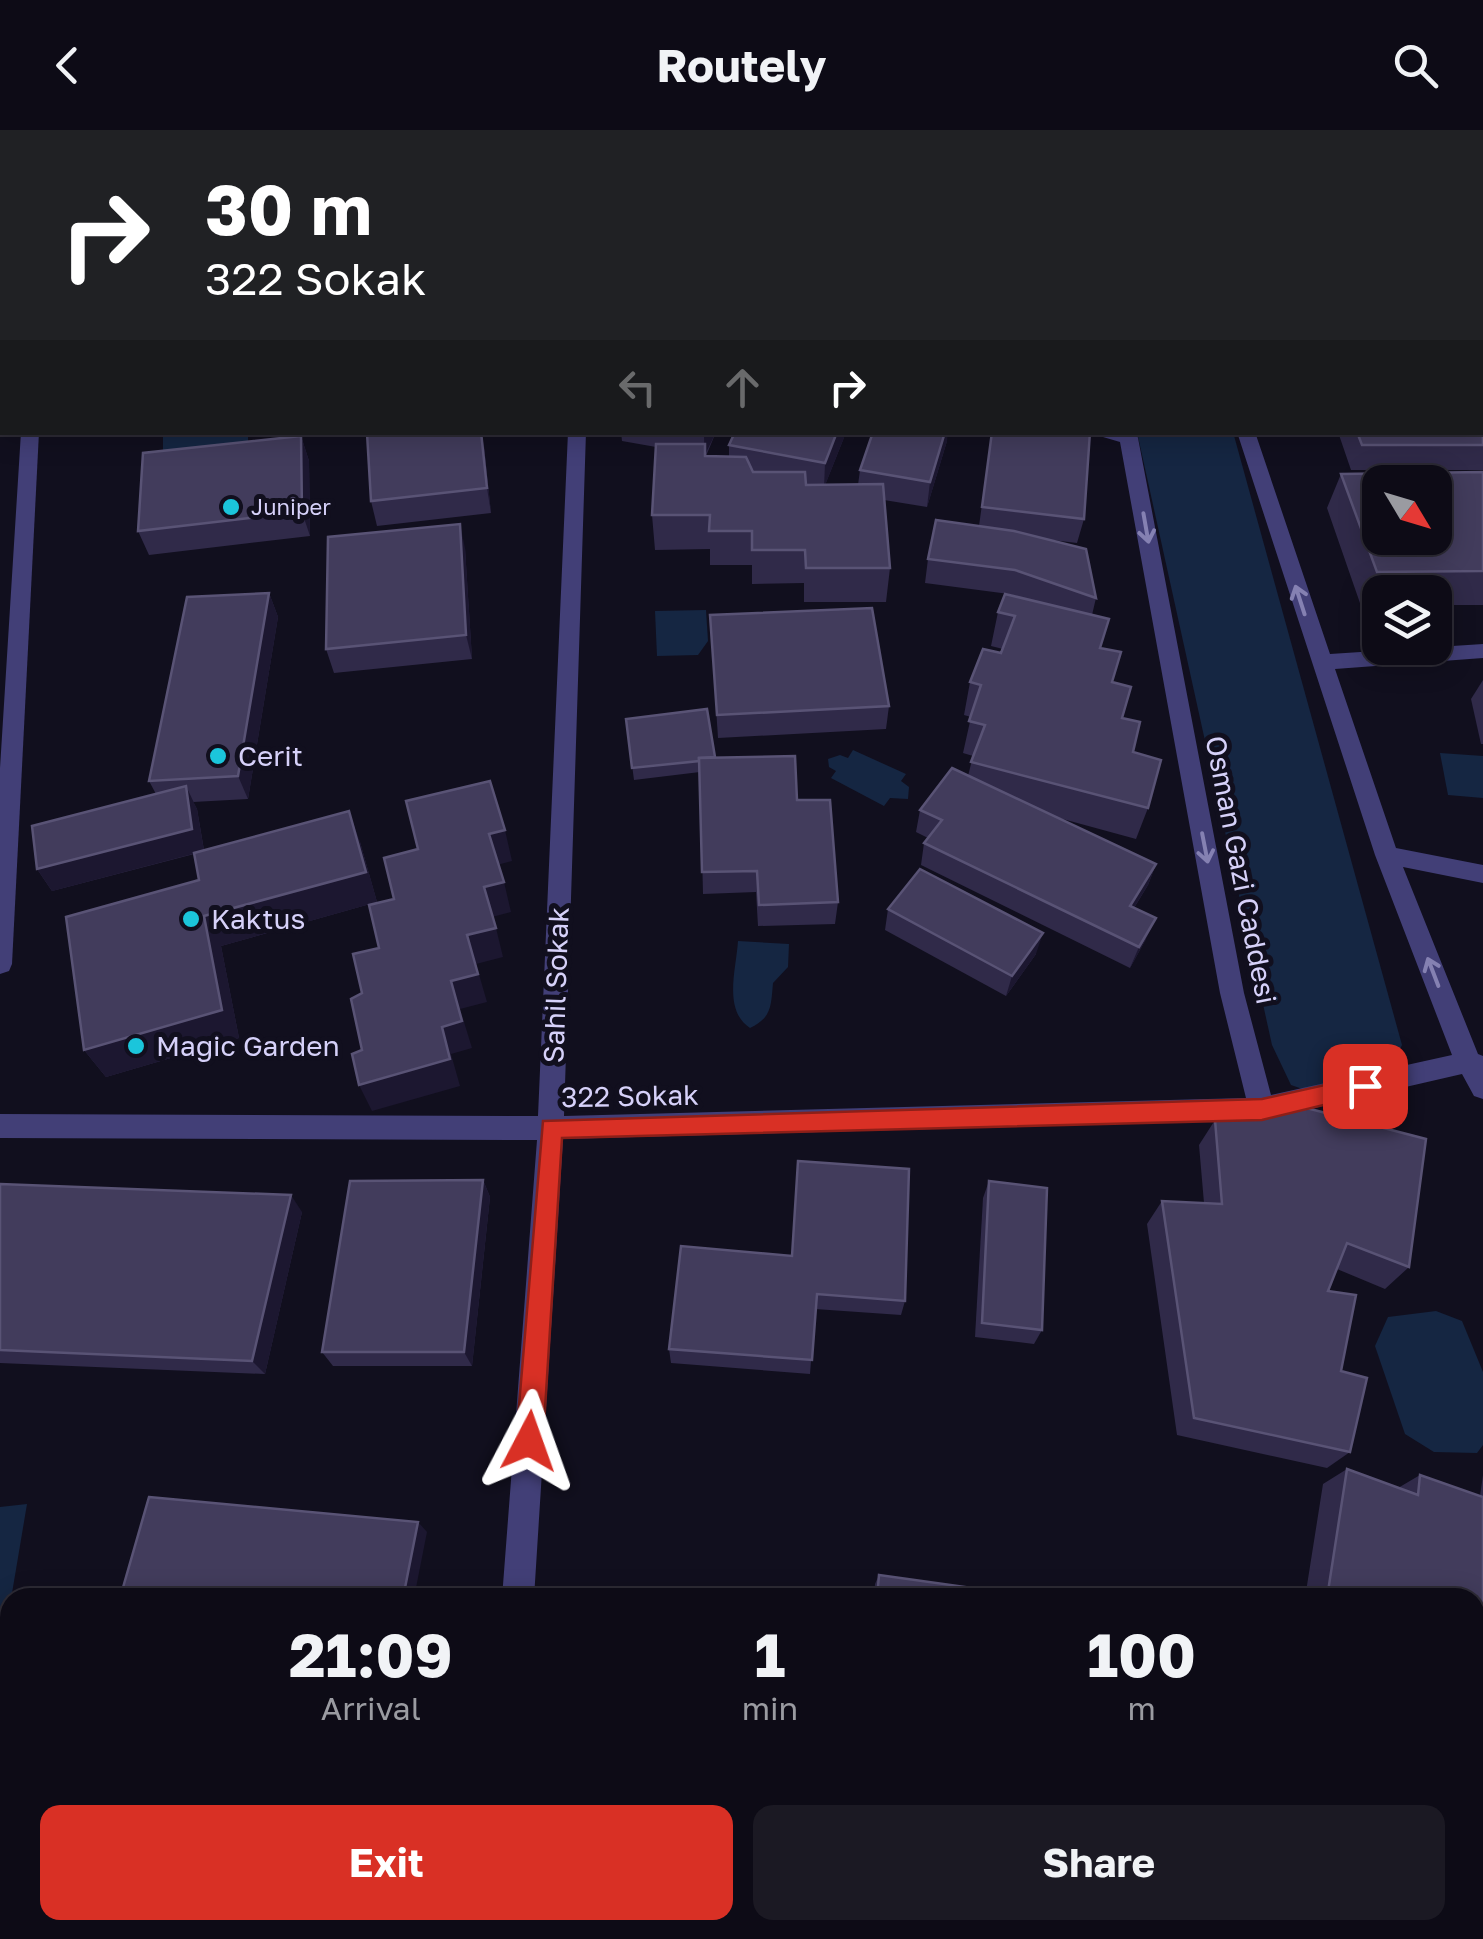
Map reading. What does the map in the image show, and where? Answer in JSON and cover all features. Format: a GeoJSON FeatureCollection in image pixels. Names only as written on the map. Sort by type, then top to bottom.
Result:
{"type":"FeatureCollection","features":[{"type":"Feature","properties":{"kind":"street"},"geometry":{"type":"LineString","coordinates":[[0,964],[30,435]]}},
{"type":"Feature","properties":{"kind":"street","name":"Sahil Sokak"},"geometry":{"type":"LineString","coordinates":[[519,1588],[551,1128],[577,435]]}},
{"type":"Feature","properties":{"kind":"street"},"geometry":{"type":"LineString","coordinates":[[1247,435],[1387,854],[1483,1088]]}},
{"type":"Feature","properties":{"kind":"street","name":"Osman Gazi Caddesi"},"geometry":{"type":"LineString","coordinates":[[1128,436],[1232,993],[1262,1109]]}},
{"type":"Feature","properties":{"kind":"street"},"geometry":{"type":"LineString","coordinates":[[1321,662],[1483,651]]}},
{"type":"Feature","properties":{"kind":"street"},"geometry":{"type":"LineString","coordinates":[[1387,854],[1483,874]]}},
{"type":"Feature","properties":{"kind":"street"},"geometry":{"type":"LineString","coordinates":[[1262,1109],[1476,1065]]}},
{"type":"Feature","properties":{"kind":"street","name":"322 Sokak"},"geometry":{"type":"LineString","coordinates":[[0,1126],[551,1128],[1262,1109]]}},
{"type":"Feature","properties":{"kind":"water"},"geometry":{"type":"Polygon","coordinates":[[[163,435],[248,435],[248,445],[163,456],[163,435]]]}},
{"type":"Feature","properties":{"kind":"water"},"geometry":{"type":"Polygon","coordinates":[[[706,610],[708,641],[698,655],[657,656],[655,611],[706,610]]]}},
{"type":"Feature","properties":{"kind":"water"},"geometry":{"type":"Polygon","coordinates":[[[853,750],[906,774],[901,781],[909,787],[908,799],[890,798],[884,806],[831,778],[836,771],[829,767],[828,759],[840,755],[848,758],[853,750]]]}},
{"type":"Feature","properties":{"kind":"water"},"geometry":{"type":"Polygon","coordinates":[[[1440,753],[1483,756],[1483,798],[1448,795],[1440,753]]]}},
{"type":"Feature","properties":{"kind":"water"},"geometry":{"type":"Polygon","coordinates":[[[738,941],[789,944],[788,967],[773,983],[769,1010],[763,1020],[750,1028],[736,1011],[734,1000],[738,941]]]}},
{"type":"Feature","properties":{"kind":"water"},"geometry":{"type":"Polygon","coordinates":[[[1436,1311],[1462,1321],[1483,1372],[1483,1445],[1477,1453],[1434,1452],[1405,1434],[1375,1346],[1388,1317],[1436,1311]]]}},
{"type":"Feature","properties":{"kind":"water"},"geometry":{"type":"Polygon","coordinates":[[[27,1504],[13,1588],[0,1588],[0,1507],[27,1504]]]}},
{"type":"Feature","properties":{"kind":"building"},"geometry":{"type":"Polygon","coordinates":[[[367,435],[481,435],[487,488],[371,501],[367,435]]]}},
{"type":"Feature","properties":{"kind":"building"},"geometry":{"type":"Polygon","coordinates":[[[734,435],[836,435],[825,463],[729,445],[734,435]]]}},
{"type":"Feature","properties":{"kind":"building"},"geometry":{"type":"Polygon","coordinates":[[[872,435],[944,435],[930,482],[860,470],[872,435]]]}},
{"type":"Feature","properties":{"kind":"building"},"geometry":{"type":"Polygon","coordinates":[[[992,435],[1090,435],[1084,519],[982,507],[992,435]]]}},
{"type":"Feature","properties":{"kind":"building"},"geometry":{"type":"Polygon","coordinates":[[[1358,435],[1483,435],[1483,445],[1362,445],[1358,435]]]}},
{"type":"Feature","properties":{"kind":"building","name":"Juniper"},"geometry":{"type":"Polygon","coordinates":[[[301,436],[302,512],[138,531],[143,453],[301,436]]]}},
{"type":"Feature","properties":{"kind":"building"},"geometry":{"type":"Polygon","coordinates":[[[656,444],[705,444],[705,456],[746,457],[753,472],[805,472],[806,485],[883,484],[890,568],[806,568],[805,550],[752,550],[752,531],[709,531],[710,515],[652,515],[656,444]]]}},
{"type":"Feature","properties":{"kind":"building"},"geometry":{"type":"Polygon","coordinates":[[[1452,472],[1483,472],[1483,571],[1377,572],[1371,555],[1452,555],[1452,472]]]}},
{"type":"Feature","properties":{"kind":"building"},"geometry":{"type":"Polygon","coordinates":[[[1341,474],[1362,474],[1362,531],[1341,474]]]}},
{"type":"Feature","properties":{"kind":"building"},"geometry":{"type":"Polygon","coordinates":[[[936,520],[1014,531],[1086,549],[1096,598],[1015,570],[928,559],[936,520]]]}},
{"type":"Feature","properties":{"kind":"building"},"geometry":{"type":"Polygon","coordinates":[[[460,524],[466,635],[326,649],[328,537],[460,524]]]}},
{"type":"Feature","properties":{"kind":"building"},"geometry":{"type":"Polygon","coordinates":[[[269,593],[238,776],[149,781],[187,597],[269,593]]]}},
{"type":"Feature","properties":{"kind":"building"},"geometry":{"type":"Polygon","coordinates":[[[1005,594],[1109,619],[1100,648],[1121,652],[1112,682],[1131,687],[1122,718],[1140,722],[1133,752],[1161,760],[1148,808],[971,762],[985,725],[969,721],[981,685],[970,682],[983,649],[1001,653],[1015,616],[998,612],[1005,594]]]}},
{"type":"Feature","properties":{"kind":"building"},"geometry":{"type":"Polygon","coordinates":[[[872,608],[889,706],[717,715],[710,615],[872,608]]]}},
{"type":"Feature","properties":{"kind":"building"},"geometry":{"type":"Polygon","coordinates":[[[707,709],[715,757],[632,768],[626,719],[707,709]]]}},
{"type":"Feature","properties":{"kind":"building"},"geometry":{"type":"Polygon","coordinates":[[[795,756],[797,800],[830,800],[838,902],[759,905],[757,871],[702,872],[699,758],[795,756]]]}},
{"type":"Feature","properties":{"kind":"building"},"geometry":{"type":"Polygon","coordinates":[[[952,768],[1156,864],[1130,906],[1156,918],[1139,947],[924,843],[942,820],[920,810],[952,768]]]}},
{"type":"Feature","properties":{"kind":"building"},"geometry":{"type":"Polygon","coordinates":[[[490,781],[505,830],[489,834],[504,882],[484,887],[496,928],[467,935],[478,974],[451,981],[462,1021],[442,1027],[450,1059],[359,1085],[352,1054],[362,1050],[351,999],[362,993],[353,954],[379,948],[369,905],[394,899],[384,858],[418,849],[406,801],[490,781]]]}},
{"type":"Feature","properties":{"kind":"building"},"geometry":{"type":"Polygon","coordinates":[[[186,786],[192,829],[37,869],[32,826],[186,786]]]}},
{"type":"Feature","properties":{"kind":"building"},"geometry":{"type":"Polygon","coordinates":[[[349,811],[366,872],[204,916],[222,1010],[84,1050],[66,917],[199,880],[194,853],[349,811]]]}},
{"type":"Feature","properties":{"kind":"building"},"geometry":{"type":"Polygon","coordinates":[[[920,869],[1043,933],[1012,976],[888,909],[920,869]]]}},
{"type":"Feature","properties":{"kind":"building"},"geometry":{"type":"Polygon","coordinates":[[[1295,1105],[1426,1139],[1409,1267],[1347,1243],[1328,1291],[1356,1295],[1341,1371],[1367,1378],[1350,1452],[1194,1418],[1162,1201],[1222,1204],[1215,1120],[1256,1119],[1295,1105]]]}},
{"type":"Feature","properties":{"kind":"building"},"geometry":{"type":"Polygon","coordinates":[[[798,1161],[909,1169],[905,1301],[817,1294],[812,1360],[669,1349],[681,1246],[792,1256],[798,1161]]]}},
{"type":"Feature","properties":{"kind":"building"},"geometry":{"type":"Polygon","coordinates":[[[483,1180],[464,1352],[322,1352],[350,1181],[483,1180]]]}},
{"type":"Feature","properties":{"kind":"building"},"geometry":{"type":"Polygon","coordinates":[[[989,1181],[1047,1188],[1042,1330],[982,1323],[989,1181]]]}},
{"type":"Feature","properties":{"kind":"building"},"geometry":{"type":"Polygon","coordinates":[[[0,1184],[291,1195],[252,1361],[0,1350],[0,1184]]]}},
{"type":"Feature","properties":{"kind":"building"},"geometry":{"type":"Polygon","coordinates":[[[1347,1469],[1418,1495],[1420,1475],[1483,1497],[1483,1588],[1329,1588],[1347,1469]]]}},
{"type":"Feature","properties":{"kind":"building"},"geometry":{"type":"Polygon","coordinates":[[[149,1497],[418,1522],[405,1588],[123,1588],[149,1497]]]}},
{"type":"Feature","properties":{"kind":"building"},"geometry":{"type":"Polygon","coordinates":[[[879,1575],[973,1588],[878,1588],[879,1575]]]}},
{"type":"Feature","properties":{"kind":"waterway"},"geometry":{"type":"LineString","coordinates":[[1186,435],[1337,1045]]}},
{"type":"Feature","properties":{"kind":"place","name":"Juniper"},"geometry":{"type":"Point","coordinates":[231,507]}},
{"type":"Feature","properties":{"kind":"place","name":"Cerit"},"geometry":{"type":"Point","coordinates":[218,756]}},
{"type":"Feature","properties":{"kind":"place","name":"Kaktus"},"geometry":{"type":"Point","coordinates":[191,919]}},
{"type":"Feature","properties":{"kind":"place","name":"Magic Garden"},"geometry":{"type":"Point","coordinates":[136,1046]}},
{"type":"Feature","properties":{"kind":"route"},"geometry":{"type":"LineString","coordinates":[[529,1441],[551,1128],[1262,1109],[1365,1086]]}}]}
